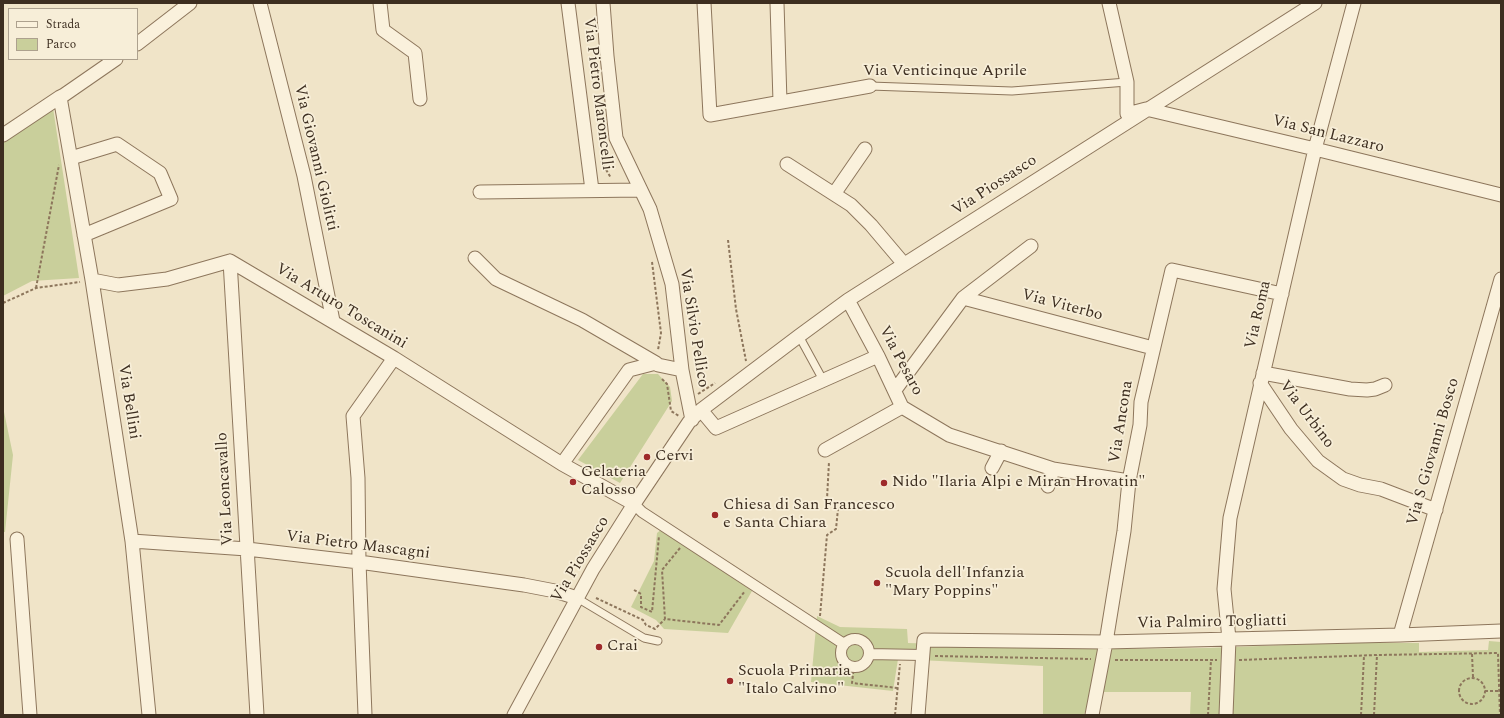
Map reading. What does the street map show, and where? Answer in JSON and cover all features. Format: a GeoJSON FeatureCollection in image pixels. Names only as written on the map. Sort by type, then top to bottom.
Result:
{"type":"FeatureCollection","features":[{"type":"Feature","properties":{"kind":"street"},"geometry":{"type":"LineString","coordinates":[[138,43],[190,3]]}},
{"type":"Feature","properties":{"kind":"street","name":"Via Giovanni Giolitti"},"geometry":{"type":"LineString","coordinates":[[260,3],[304,176],[333,321]]}},
{"type":"Feature","properties":{"kind":"street"},"geometry":{"type":"LineString","coordinates":[[380,3],[382,30],[415,53],[420,99]]}},
{"type":"Feature","properties":{"kind":"street","name":"Via Pietro Maroncelli"},"geometry":{"type":"LineString","coordinates":[[568,3],[592,190]]}},
{"type":"Feature","properties":{"kind":"street","name":"Via Pietro Maroncelli"},"geometry":{"type":"LineString","coordinates":[[603,3],[616,138],[641,190]]}},
{"type":"Feature","properties":{"kind":"street","name":"Via Venticinque Aprile"},"geometry":{"type":"LineString","coordinates":[[704,3],[710,115],[870,86]]}},
{"type":"Feature","properties":{"kind":"street"},"geometry":{"type":"LineString","coordinates":[[777,3],[780,102]]}},
{"type":"Feature","properties":{"kind":"street"},"geometry":{"type":"LineString","coordinates":[[1109,3],[1127,82],[1127,114],[1146,109]]}},
{"type":"Feature","properties":{"kind":"street","name":"Via Piossasco"},"geometry":{"type":"LineString","coordinates":[[514,715],[593,569],[623,524],[634,504],[692,420],[701,410],[848,300],[1146,109],[1315,3]]}},
{"type":"Feature","properties":{"kind":"street","name":"Via Roma"},"geometry":{"type":"LineString","coordinates":[[1226,715],[1228,640],[1224,589],[1230,518],[1315,149],[1354,3]]}},
{"type":"Feature","properties":{"kind":"street"},"geometry":{"type":"LineString","coordinates":[[3,135],[115,60]]}},
{"type":"Feature","properties":{"kind":"street","name":"Via Bellini"},"geometry":{"type":"LineString","coordinates":[[60,97],[66,158],[84,235],[92,280],[132,541],[149,715]]}},
{"type":"Feature","properties":{"kind":"street","name":"Via San Lazzaro"},"geometry":{"type":"LineString","coordinates":[[1146,109],[1501,195]]}},
{"type":"Feature","properties":{"kind":"street"},"geometry":{"type":"LineString","coordinates":[[66,158],[117,144],[160,173],[170,199],[84,235]]}},
{"type":"Feature","properties":{"kind":"street"},"geometry":{"type":"LineString","coordinates":[[834,194],[865,149]]}},
{"type":"Feature","properties":{"kind":"street"},"geometry":{"type":"LineString","coordinates":[[787,164],[851,205],[871,225],[904,264]]}},
{"type":"Feature","properties":{"kind":"street"},"geometry":{"type":"LineString","coordinates":[[480,192],[641,190]]}},
{"type":"Feature","properties":{"kind":"street","name":"Via Silvio Pellico"},"geometry":{"type":"LineString","coordinates":[[641,190],[650,209],[672,284],[682,370],[692,420]]}},
{"type":"Feature","properties":{"kind":"street"},"geometry":{"type":"LineString","coordinates":[[895,390],[963,298],[1031,246]]}},
{"type":"Feature","properties":{"kind":"street"},"geometry":{"type":"LineString","coordinates":[[475,258],[496,279],[582,320],[657,364],[682,370]]}},
{"type":"Feature","properties":{"kind":"street"},"geometry":{"type":"LineString","coordinates":[[92,280],[118,285],[168,280],[230,261]]}},
{"type":"Feature","properties":{"kind":"street","name":"Via Arturo Toscanini"},"geometry":{"type":"LineString","coordinates":[[230,261],[394,358],[562,464],[634,504]]}},
{"type":"Feature","properties":{"kind":"street","name":"Via Leoncavallo"},"geometry":{"type":"LineString","coordinates":[[230,261],[257,715]]}},
{"type":"Feature","properties":{"kind":"street","name":"Via Ancona"},"geometry":{"type":"LineString","coordinates":[[1092,715],[1106,642],[1124,531],[1129,481],[1140,424],[1141,402],[1172,270],[1282,294]]}},
{"type":"Feature","properties":{"kind":"street","name":"Via S Giovanni Bosco"},"geometry":{"type":"LineString","coordinates":[[1400,635],[1501,278]]}},
{"type":"Feature","properties":{"kind":"street","name":"Via Viterbo"},"geometry":{"type":"LineString","coordinates":[[963,298],[1153,348]]}},
{"type":"Feature","properties":{"kind":"street","name":"Via Pesaro"},"geometry":{"type":"LineString","coordinates":[[848,300],[878,356],[902,407],[943,436],[950,435],[1053,469],[1129,481]]}},
{"type":"Feature","properties":{"kind":"street"},"geometry":{"type":"LineString","coordinates":[[701,410],[716,428],[878,356]]}},
{"type":"Feature","properties":{"kind":"street"},"geometry":{"type":"LineString","coordinates":[[365,715],[359,562],[358,478],[353,416],[394,358]]}},
{"type":"Feature","properties":{"kind":"street"},"geometry":{"type":"LineString","coordinates":[[562,464],[629,370],[657,364]]}},
{"type":"Feature","properties":{"kind":"street"},"geometry":{"type":"LineString","coordinates":[[1262,378],[1350,390],[1376,389],[1385,385]]}},
{"type":"Feature","properties":{"kind":"street","name":"Via Urbino"},"geometry":{"type":"LineString","coordinates":[[1262,378],[1291,429],[1318,461],[1343,479],[1381,489],[1436,510]]}},
{"type":"Feature","properties":{"kind":"street"},"geometry":{"type":"LineString","coordinates":[[827,448],[902,407]]}},
{"type":"Feature","properties":{"kind":"street"},"geometry":{"type":"LineString","coordinates":[[992,468],[1001,451]]}},
{"type":"Feature","properties":{"kind":"street"},"geometry":{"type":"LineString","coordinates":[[1048,486],[1053,469]]}},
{"type":"Feature","properties":{"kind":"street"},"geometry":{"type":"LineString","coordinates":[[634,504],[642,512],[844,644]]}},
{"type":"Feature","properties":{"kind":"street"},"geometry":{"type":"LineString","coordinates":[[17,539],[30,715]]}},
{"type":"Feature","properties":{"kind":"street","name":"Via Pietro Mascagni"},"geometry":{"type":"LineString","coordinates":[[132,541],[247,549],[359,562],[524,585],[555,591],[577,598]]}},
{"type":"Feature","properties":{"kind":"street","name":"Via Palmiro Togliatti"},"geometry":{"type":"LineString","coordinates":[[922,655],[924,640],[1106,642],[1228,640],[1501,631]]}},
{"type":"Feature","properties":{"kind":"street"},"geometry":{"type":"LineString","coordinates":[[858,639],[866,644],[869,654],[866,662],[854,666],[846,664],[842,659],[841,651],[844,644],[849,640],[858,639]]}},
{"type":"Feature","properties":{"kind":"street"},"geometry":{"type":"LineString","coordinates":[[869,654],[922,655],[918,715]]}},
{"type":"Feature","properties":{"kind":"lane","name":"Via Venticinque Aprile"},"geometry":{"type":"LineString","coordinates":[[870,86],[1012,91],[1127,82]]}},
{"type":"Feature","properties":{"kind":"lane"},"geometry":{"type":"LineString","coordinates":[[799,336],[823,380]]}},
{"type":"Feature","properties":{"kind":"lane"},"geometry":{"type":"LineString","coordinates":[[577,598],[644,638],[658,641]]}},
{"type":"Feature","properties":{"kind":"path"},"geometry":{"type":"LineString","coordinates":[[36,288],[66,158]]}},
{"type":"Feature","properties":{"kind":"path"},"geometry":{"type":"LineString","coordinates":[[601,160],[612,180],[624,191]]}},
{"type":"Feature","properties":{"kind":"path"},"geometry":{"type":"LineString","coordinates":[[728,240],[736,309],[746,362]]}},
{"type":"Feature","properties":{"kind":"path"},"geometry":{"type":"LineString","coordinates":[[651,255],[661,333],[658,347],[658,374],[667,384],[672,411]]}},
{"type":"Feature","properties":{"kind":"path"},"geometry":{"type":"LineString","coordinates":[[3,303],[36,288],[92,280]]}},
{"type":"Feature","properties":{"kind":"path"},"geometry":{"type":"LineString","coordinates":[[819,627],[827,535],[836,529],[838,510],[827,499],[827,448]]}},
{"type":"Feature","properties":{"kind":"path"},"geometry":{"type":"LineString","coordinates":[[634,590],[641,594],[641,607],[652,612],[661,524]]}},
{"type":"Feature","properties":{"kind":"path"},"geometry":{"type":"LineString","coordinates":[[594,597],[643,620],[646,625],[656,629],[665,618],[662,570],[685,540]]}},
{"type":"Feature","properties":{"kind":"path"},"geometry":{"type":"LineString","coordinates":[[665,618],[719,625],[741,598],[750,583]]}},
{"type":"Feature","properties":{"kind":"path"},"geometry":{"type":"LineString","coordinates":[[1472,654],[1473,677]]}},
{"type":"Feature","properties":{"kind":"path"},"geometry":{"type":"LineString","coordinates":[[895,715],[900,655]]}},
{"type":"Feature","properties":{"kind":"path"},"geometry":{"type":"LineString","coordinates":[[1361,715],[1364,656]]}},
{"type":"Feature","properties":{"kind":"path"},"geometry":{"type":"LineString","coordinates":[[1374,715],[1377,656]]}},
{"type":"Feature","properties":{"kind":"path"},"geometry":{"type":"LineString","coordinates":[[1208,715],[1211,660]]}},
{"type":"Feature","properties":{"kind":"path"},"geometry":{"type":"LineString","coordinates":[[854,666],[852,683],[898,688]]}},
{"type":"Feature","properties":{"kind":"path"},"geometry":{"type":"LineString","coordinates":[[1473,677],[1482,682],[1485,691],[1481,700],[1472,704],[1462,701],[1458,692],[1462,682],[1473,677]]}},
{"type":"Feature","properties":{"kind":"path"},"geometry":{"type":"LineString","coordinates":[[1485,691],[1500,692]]}},
{"type":"Feature","properties":{"kind":"green space"},"geometry":{"type":"Polygon","coordinates":[[[53,108],[79,278],[32,281],[3,296],[3,140],[53,108]]]}},
{"type":"Feature","properties":{"kind":"green space"},"geometry":{"type":"Polygon","coordinates":[[[643,374],[658,374],[670,387],[672,401],[620,483],[578,460],[643,374]]]}},
{"type":"Feature","properties":{"kind":"green space"},"geometry":{"type":"Polygon","coordinates":[[[3,407],[13,455],[5,532],[3,532],[3,407]]]}},
{"type":"Feature","properties":{"kind":"green space"},"geometry":{"type":"Polygon","coordinates":[[[662,529],[752,591],[728,633],[664,629],[656,620],[631,607],[654,561],[657,533],[662,529]]]}},
{"type":"Feature","properties":{"kind":"green space"},"geometry":{"type":"Polygon","coordinates":[[[817,616],[840,627],[907,629],[908,643],[1110,649],[1208,648],[1338,643],[1419,643],[1419,652],[1488,650],[1489,641],[1501,642],[1501,715],[1190,715],[1191,692],[1091,692],[1084,715],[1043,715],[1043,666],[898,659],[893,691],[811,682],[817,616]]]}},
{"type":"Feature","properties":{"kind":"place","name":"Cervi"},"geometry":{"type":"Point","coordinates":[647,457]}},
{"type":"Feature","properties":{"kind":"place","name":"Gelateria Calosso"},"geometry":{"type":"Point","coordinates":[573,482]}},
{"type":"Feature","properties":{"kind":"place","name":"Nido \"Ilaria Alpi e Miran Hrovatin\""},"geometry":{"type":"Point","coordinates":[884,483]}},
{"type":"Feature","properties":{"kind":"place","name":"Chiesa di San Francesco e Santa Chiara"},"geometry":{"type":"Point","coordinates":[715,515]}},
{"type":"Feature","properties":{"kind":"place","name":"Scuola dell'Infanzia \"Mary Poppins\""},"geometry":{"type":"Point","coordinates":[877,583]}},
{"type":"Feature","properties":{"kind":"place","name":"Crai"},"geometry":{"type":"Point","coordinates":[599,647]}},
{"type":"Feature","properties":{"kind":"place","name":"Scuola Primaria \"Italo Calvino\""},"geometry":{"type":"Point","coordinates":[730,681]}}]}
